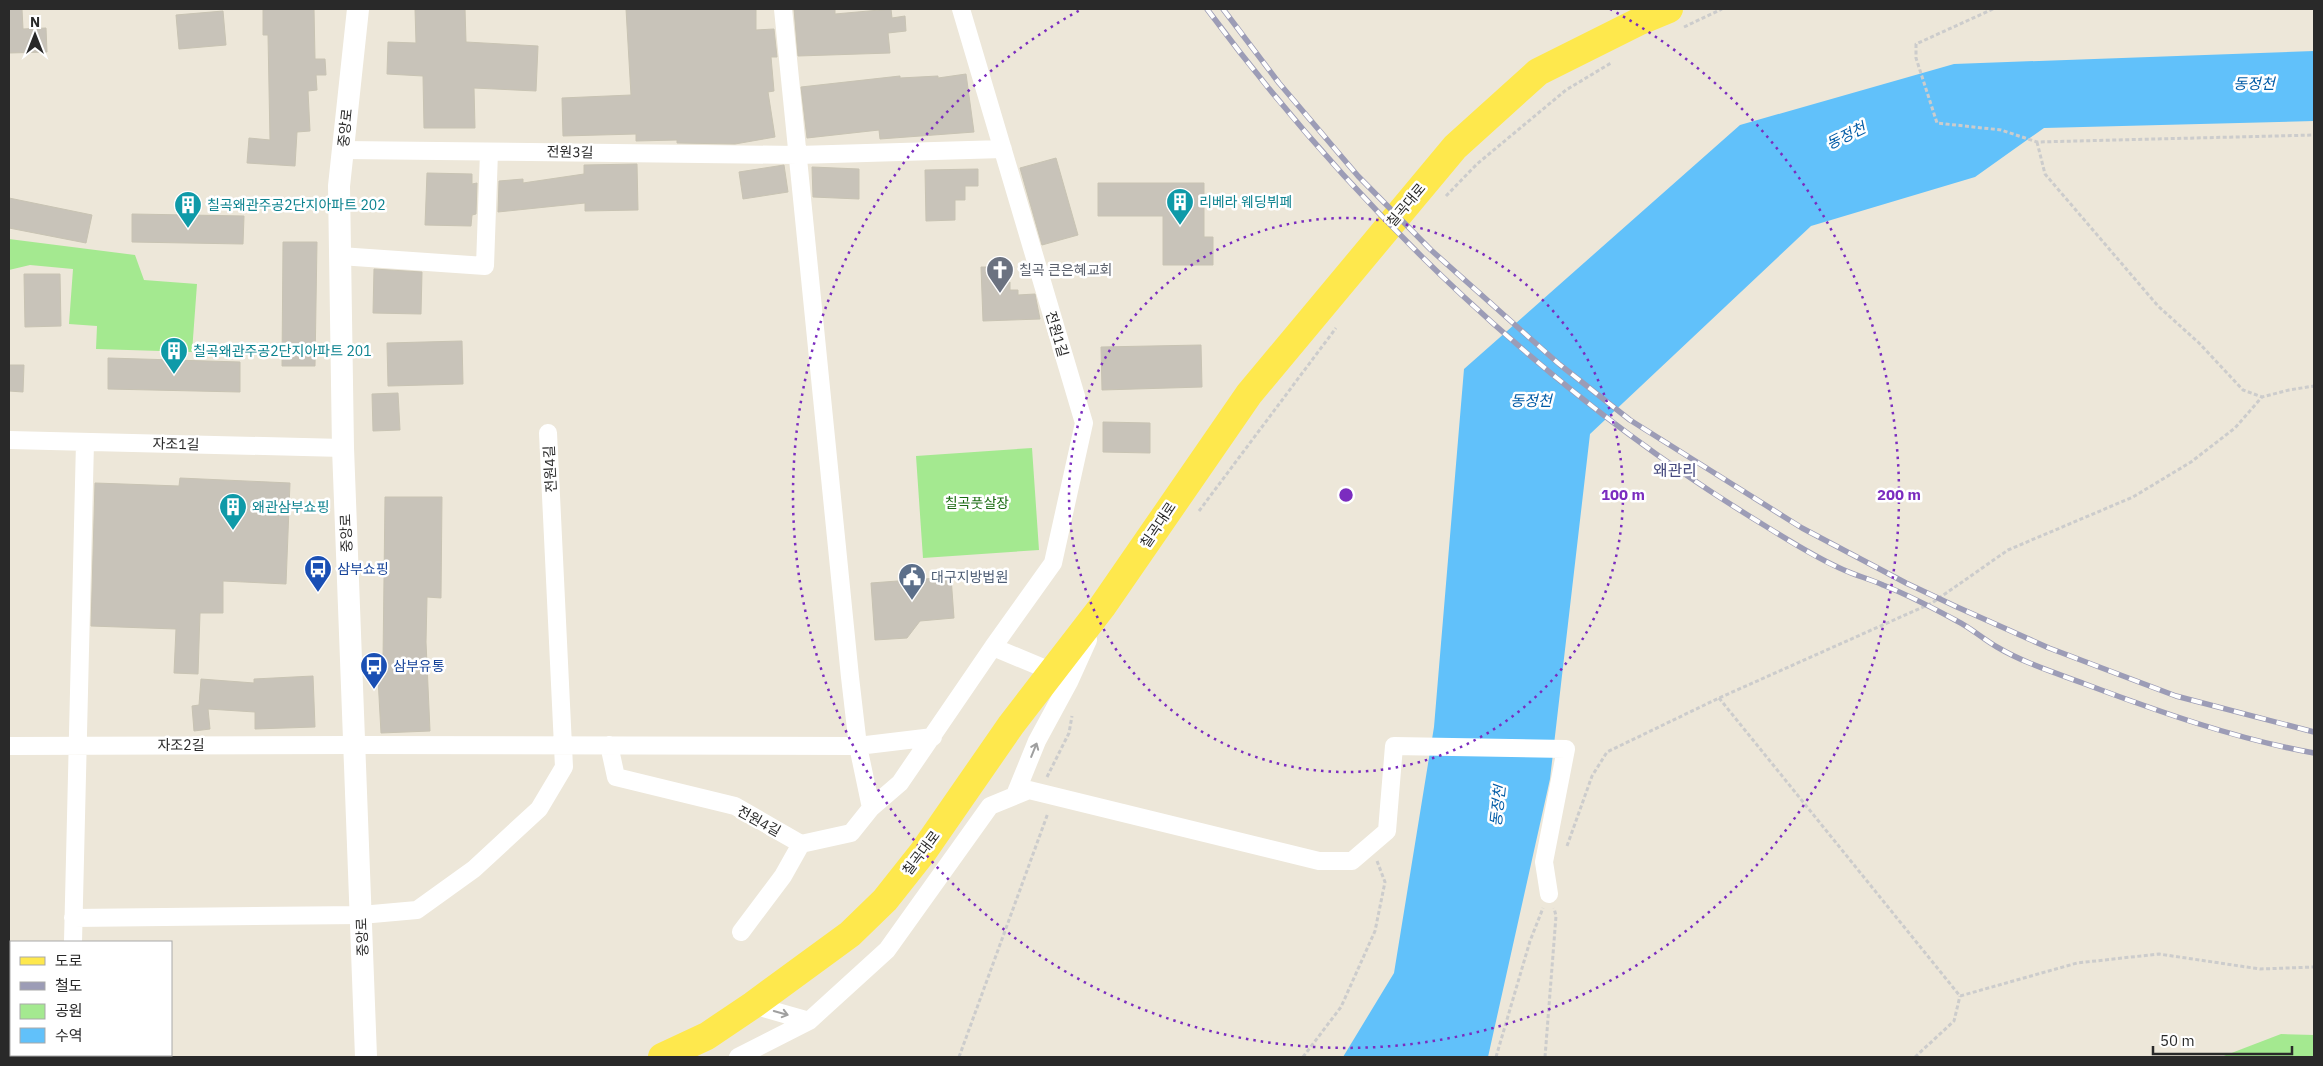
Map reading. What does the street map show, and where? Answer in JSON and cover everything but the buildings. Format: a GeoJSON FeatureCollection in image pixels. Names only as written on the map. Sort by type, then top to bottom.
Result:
{"type":"FeatureCollection","features":[{"type":"Feature","properties":{"kind":"main road","name":"칠곡대로"},"geometry":{"type":"LineString","coordinates":[[662,1057],[707,1036],[753,1005],[850,934],[885,900],[923,852],[1011,726],[1102,607],[1249,394],[1455,147],[1538,72],[1640,21],[1674,19]]}},
{"type":"Feature","properties":{"kind":"street","name":"중앙로"},"geometry":{"type":"LineString","coordinates":[[358,9],[340,186],[340,256],[343,448],[366,1057]]}},
{"type":"Feature","properties":{"kind":"street"},"geometry":{"type":"LineString","coordinates":[[783,9],[858,746],[871,808]]}},
{"type":"Feature","properties":{"kind":"street","name":"전원1길"},"geometry":{"type":"LineString","coordinates":[[801,844],[851,833],[871,808],[900,784],[1053,563],[1084,423],[961,9]]}},
{"type":"Feature","properties":{"kind":"street","name":"전원3길"},"geometry":{"type":"LineString","coordinates":[[343,150],[798,155],[1003,149]]}},
{"type":"Feature","properties":{"kind":"street"},"geometry":{"type":"LineString","coordinates":[[340,256],[485,266],[489,152]]}},
{"type":"Feature","properties":{"kind":"street","name":"전원4길"},"geometry":{"type":"LineString","coordinates":[[73,918],[361,915],[417,910],[474,869],[538,809],[564,767],[548,433]]}},
{"type":"Feature","properties":{"kind":"street","name":"자조1길"},"geometry":{"type":"LineString","coordinates":[[9,440],[343,448]]}},
{"type":"Feature","properties":{"kind":"street"},"geometry":{"type":"LineString","coordinates":[[73,941],[85,442]]}},
{"type":"Feature","properties":{"kind":"street"},"geometry":{"type":"LineString","coordinates":[[1015,796],[1037,741],[1069,682],[1102,607]]}},
{"type":"Feature","properties":{"kind":"street"},"geometry":{"type":"LineString","coordinates":[[994,647],[1053,672]]}},
{"type":"Feature","properties":{"kind":"street"},"geometry":{"type":"LineString","coordinates":[[354,744],[858,746],[933,737]]}},
{"type":"Feature","properties":{"kind":"street","name":"자조2길"},"geometry":{"type":"LineString","coordinates":[[9,746],[354,744]]}},
{"type":"Feature","properties":{"kind":"street","name":"전원4길"},"geometry":{"type":"LineString","coordinates":[[609,745],[616,777],[735,806],[801,844]]}},
{"type":"Feature","properties":{"kind":"street"},"geometry":{"type":"LineString","coordinates":[[738,1057],[809,1021],[888,950],[990,806],[1029,790],[1320,861],[1352,861],[1387,831],[1394,746],[1566,749],[1544,862],[1549,894]]}},
{"type":"Feature","properties":{"kind":"street"},"geometry":{"type":"LineString","coordinates":[[741,932],[783,876],[801,844]]}},
{"type":"Feature","properties":{"kind":"street"},"geometry":{"type":"LineString","coordinates":[[753,1005],[809,1021]]}},
{"type":"Feature","properties":{"kind":"path"},"geometry":{"type":"LineString","coordinates":[[1674,19],[1722,9]]}},
{"type":"Feature","properties":{"kind":"path"},"geometry":{"type":"LineString","coordinates":[[1993,9],[1916,44],[1916,58],[1937,123],[2001,130],[2037,142],[2314,135]]}},
{"type":"Feature","properties":{"kind":"path"},"geometry":{"type":"LineString","coordinates":[[1444,198],[1477,164],[1566,90],[1614,61]]}},
{"type":"Feature","properties":{"kind":"path"},"geometry":{"type":"LineString","coordinates":[[2037,142],[2045,174],[2158,306],[2199,343],[2243,390],[2262,397]]}},
{"type":"Feature","properties":{"kind":"path"},"geometry":{"type":"LineString","coordinates":[[1193,518],[1336,328]]}},
{"type":"Feature","properties":{"kind":"path"},"geometry":{"type":"LineString","coordinates":[[1566,849],[1592,776],[1607,752],[1719,698],[1932,603],[2008,550],[2133,497],[2192,462],[2235,428],[2262,397],[2314,386]]}},
{"type":"Feature","properties":{"kind":"path"},"geometry":{"type":"LineString","coordinates":[[1719,698],[1960,996]]}},
{"type":"Feature","properties":{"kind":"path"},"geometry":{"type":"LineString","coordinates":[[959,1057],[1054,796],[1046,780],[1069,732],[1072,713]]}},
{"type":"Feature","properties":{"kind":"path"},"geometry":{"type":"LineString","coordinates":[[1303,1057],[1341,1007],[1375,931],[1385,882],[1370,846]]}},
{"type":"Feature","properties":{"kind":"path"},"geometry":{"type":"LineString","coordinates":[[1496,1057],[1530,941],[1549,894]]}},
{"type":"Feature","properties":{"kind":"path"},"geometry":{"type":"LineString","coordinates":[[1545,1057],[1556,916],[1549,894]]}},
{"type":"Feature","properties":{"kind":"path"},"geometry":{"type":"LineString","coordinates":[[1960,996],[2077,963],[2158,954],[2260,969],[2314,967]]}},
{"type":"Feature","properties":{"kind":"path"},"geometry":{"type":"LineString","coordinates":[[1915,1057],[1954,1021],[1960,996]]}},
{"type":"Feature","properties":{"kind":"green space"},"geometry":{"type":"Polygon","coordinates":[[[9,239],[135,255],[144,280],[197,284],[192,352],[96,349],[97,326],[69,324],[73,269],[30,265],[9,270],[9,239]]]}},
{"type":"Feature","properties":{"kind":"green space","name":"칠곡풋살장"},"geometry":{"type":"Polygon","coordinates":[[[1032,448],[1039,550],[923,558],[916,456],[1032,448]]]}},
{"type":"Feature","properties":{"kind":"green space"},"geometry":{"type":"Polygon","coordinates":[[[2281,1034],[2314,1035],[2314,1057],[2221,1057],[2281,1034]]]}},
{"type":"Feature","properties":{"kind":"water","name":"동정천"},"geometry":{"type":"Polygon","coordinates":[[[2314,51],[2314,121],[2044,128],[1975,177],[1811,226],[1590,434],[1550,779],[1488,1057],[1343,1057],[1394,973],[1434,727],[1464,369],[1740,125],[1954,64],[2314,51]]]}},
{"type":"Feature","properties":{"kind":"railway"},"geometry":{"type":"LineString","coordinates":[[1207,9],[1266,85],[1328,158],[1393,228],[1462,295],[1534,359],[1608,419],[1686,475],[1815,556],[1930,607],[2018,658],[2198,724],[2314,753]]}},
{"type":"Feature","properties":{"kind":"railway"},"geometry":{"type":"LineString","coordinates":[[1223,9],[1279,83],[1358,176],[1431,250],[1559,364],[1630,420],[1802,528],[1906,583],[1957,607],[2049,648],[2176,696],[2314,732]]}},
{"type":"Feature","properties":{"kind":"place","name":"리베라 웨딩뷔페"},"geometry":{"type":"Point","coordinates":[1180,226]}},
{"type":"Feature","properties":{"kind":"place","name":"칠곡왜관주공2단지아파트 202"},"geometry":{"type":"Point","coordinates":[188,229]}},
{"type":"Feature","properties":{"kind":"place","name":"칠곡 큰은혜교회"},"geometry":{"type":"Point","coordinates":[1000,294]}},
{"type":"Feature","properties":{"kind":"place","name":"칠곡왜관주공2단지아파트 201"},"geometry":{"type":"Point","coordinates":[174,375]}},
{"type":"Feature","properties":{"kind":"place","name":"왜관삼부쇼핑"},"geometry":{"type":"Point","coordinates":[233,531]}},
{"type":"Feature","properties":{"kind":"place","name":"삼부쇼핑"},"geometry":{"type":"Point","coordinates":[318,593]}},
{"type":"Feature","properties":{"kind":"place","name":"대구지방법원"},"geometry":{"type":"Point","coordinates":[912,601]}},
{"type":"Feature","properties":{"kind":"place","name":"삼부유통"},"geometry":{"type":"Point","coordinates":[374,690]}},
{"type":"Feature","properties":{"kind":"district","name":"왜관리"},"geometry":{"type":"Point","coordinates":[1675,470]}}]}
